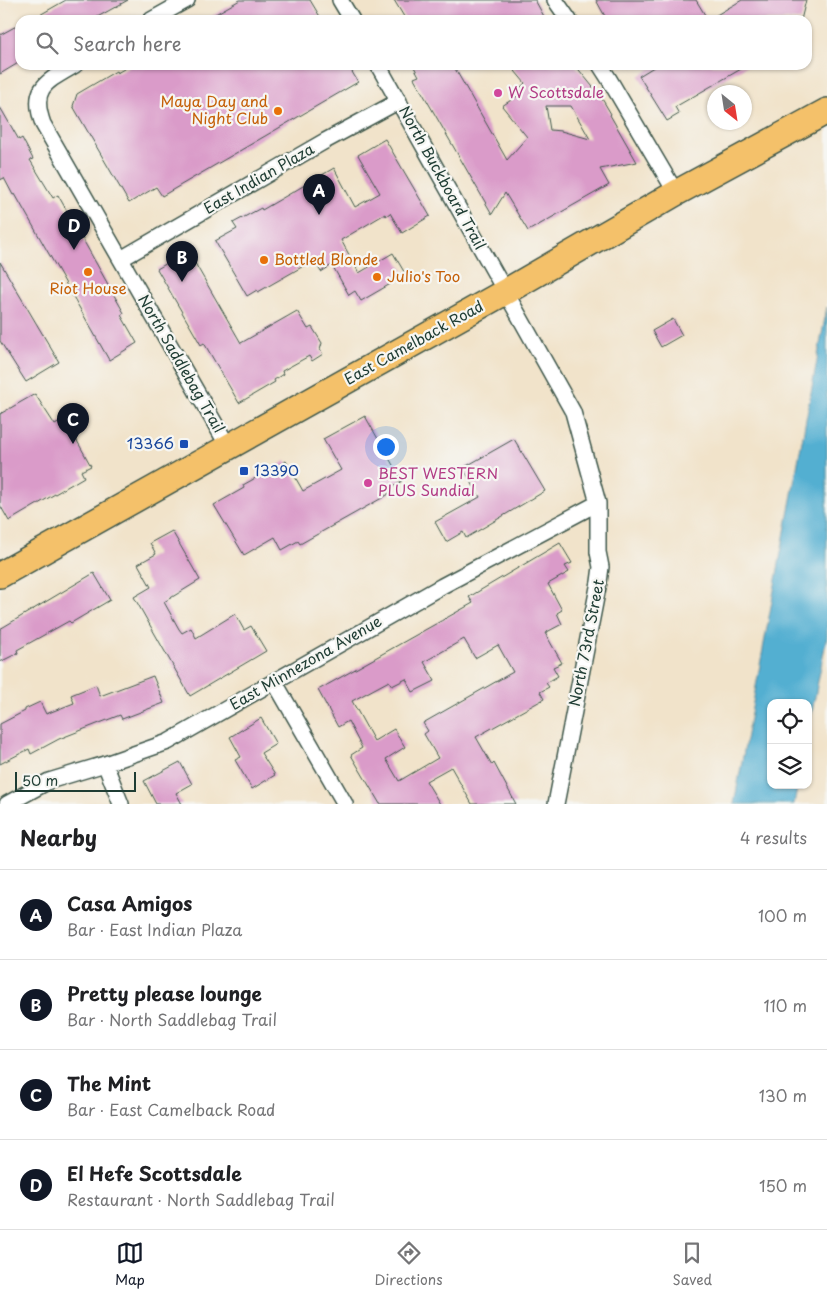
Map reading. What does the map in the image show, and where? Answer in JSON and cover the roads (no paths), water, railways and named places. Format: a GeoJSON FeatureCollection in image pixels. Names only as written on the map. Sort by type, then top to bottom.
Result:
{"type":"FeatureCollection","features":[{"type":"Feature","properties":{"kind":"main road","name":"East Camelback Road"},"geometry":{"type":"LineString","coordinates":[[0,575],[130,501],[229,448],[676,193],[827,111]]}},
{"type":"Feature","properties":{"kind":"street"},"geometry":{"type":"LineString","coordinates":[[162,6],[187,0]]}},
{"type":"Feature","properties":{"kind":"street"},"geometry":{"type":"LineString","coordinates":[[340,0],[349,15]]}},
{"type":"Feature","properties":{"kind":"street"},"geometry":{"type":"LineString","coordinates":[[555,0],[565,15]]}},
{"type":"Feature","properties":{"kind":"street","name":"North Saddlebag Trail"},"geometry":{"type":"LineString","coordinates":[[67,70],[50,80],[38,96],[37,109],[43,124],[229,448]]}},
{"type":"Feature","properties":{"kind":"street","name":"North Buckboard Trail"},"geometry":{"type":"LineString","coordinates":[[381,70],[505,292]]}},
{"type":"Feature","properties":{"kind":"street"},"geometry":{"type":"LineString","coordinates":[[603,70],[676,193]]}},
{"type":"Feature","properties":{"kind":"street","name":"East Indian Plaza"},"geometry":{"type":"LineString","coordinates":[[121,259],[325,141],[399,101]]}},
{"type":"Feature","properties":{"kind":"street","name":"North 73rd Street"},"geometry":{"type":"LineString","coordinates":[[505,292],[573,412],[598,503],[599,582],[556,804]]}},
{"type":"Feature","properties":{"kind":"street","name":"East Minnezona Avenue"},"geometry":{"type":"LineString","coordinates":[[7,804],[49,781],[168,742],[442,586],[598,503]]}},
{"type":"Feature","properties":{"kind":"street"},"geometry":{"type":"LineString","coordinates":[[274,680],[345,804]]}},
{"type":"Feature","properties":{"kind":"street"},"geometry":{"type":"LineString","coordinates":[[105,764],[121,804]]}},
{"type":"Feature","properties":{"kind":"water"},"geometry":{"type":"Polygon","coordinates":[[[827,307],[827,636],[812,712],[812,699],[767,699],[767,789],[797,789],[794,804],[734,804],[827,307]]]}},
{"type":"Feature","properties":{"kind":"place","name":"W Scottsdale"},"geometry":{"type":"Point","coordinates":[498,93]}},
{"type":"Feature","properties":{"kind":"place","name":"Maya Day and Night Club"},"geometry":{"type":"Point","coordinates":[278,111]}},
{"type":"Feature","properties":{"kind":"place","name":"Casa Amigos"},"geometry":{"type":"Point","coordinates":[319,215]}},
{"type":"Feature","properties":{"kind":"place","name":"El Hefe Scottsdale"},"geometry":{"type":"Point","coordinates":[74,250]}},
{"type":"Feature","properties":{"kind":"place","name":"Bottled Blonde"},"geometry":{"type":"Point","coordinates":[264,260]}},
{"type":"Feature","properties":{"kind":"place","name":"Riot House"},"geometry":{"type":"Point","coordinates":[88,272]}},
{"type":"Feature","properties":{"kind":"place","name":"Julio's Too"},"geometry":{"type":"Point","coordinates":[377,277]}},
{"type":"Feature","properties":{"kind":"place","name":"Pretty please lounge"},"geometry":{"type":"Point","coordinates":[182,282]}},
{"type":"Feature","properties":{"kind":"place","name":"The Mint"},"geometry":{"type":"Point","coordinates":[73,444]}},
{"type":"Feature","properties":{"kind":"place","name":"13366"},"geometry":{"type":"Point","coordinates":[184,444]}},
{"type":"Feature","properties":{"kind":"place","name":"13390"},"geometry":{"type":"Point","coordinates":[244,471]}},
{"type":"Feature","properties":{"kind":"place","name":"BEST WESTERN PLUS Sundial"},"geometry":{"type":"Point","coordinates":[368,483]}}]}
